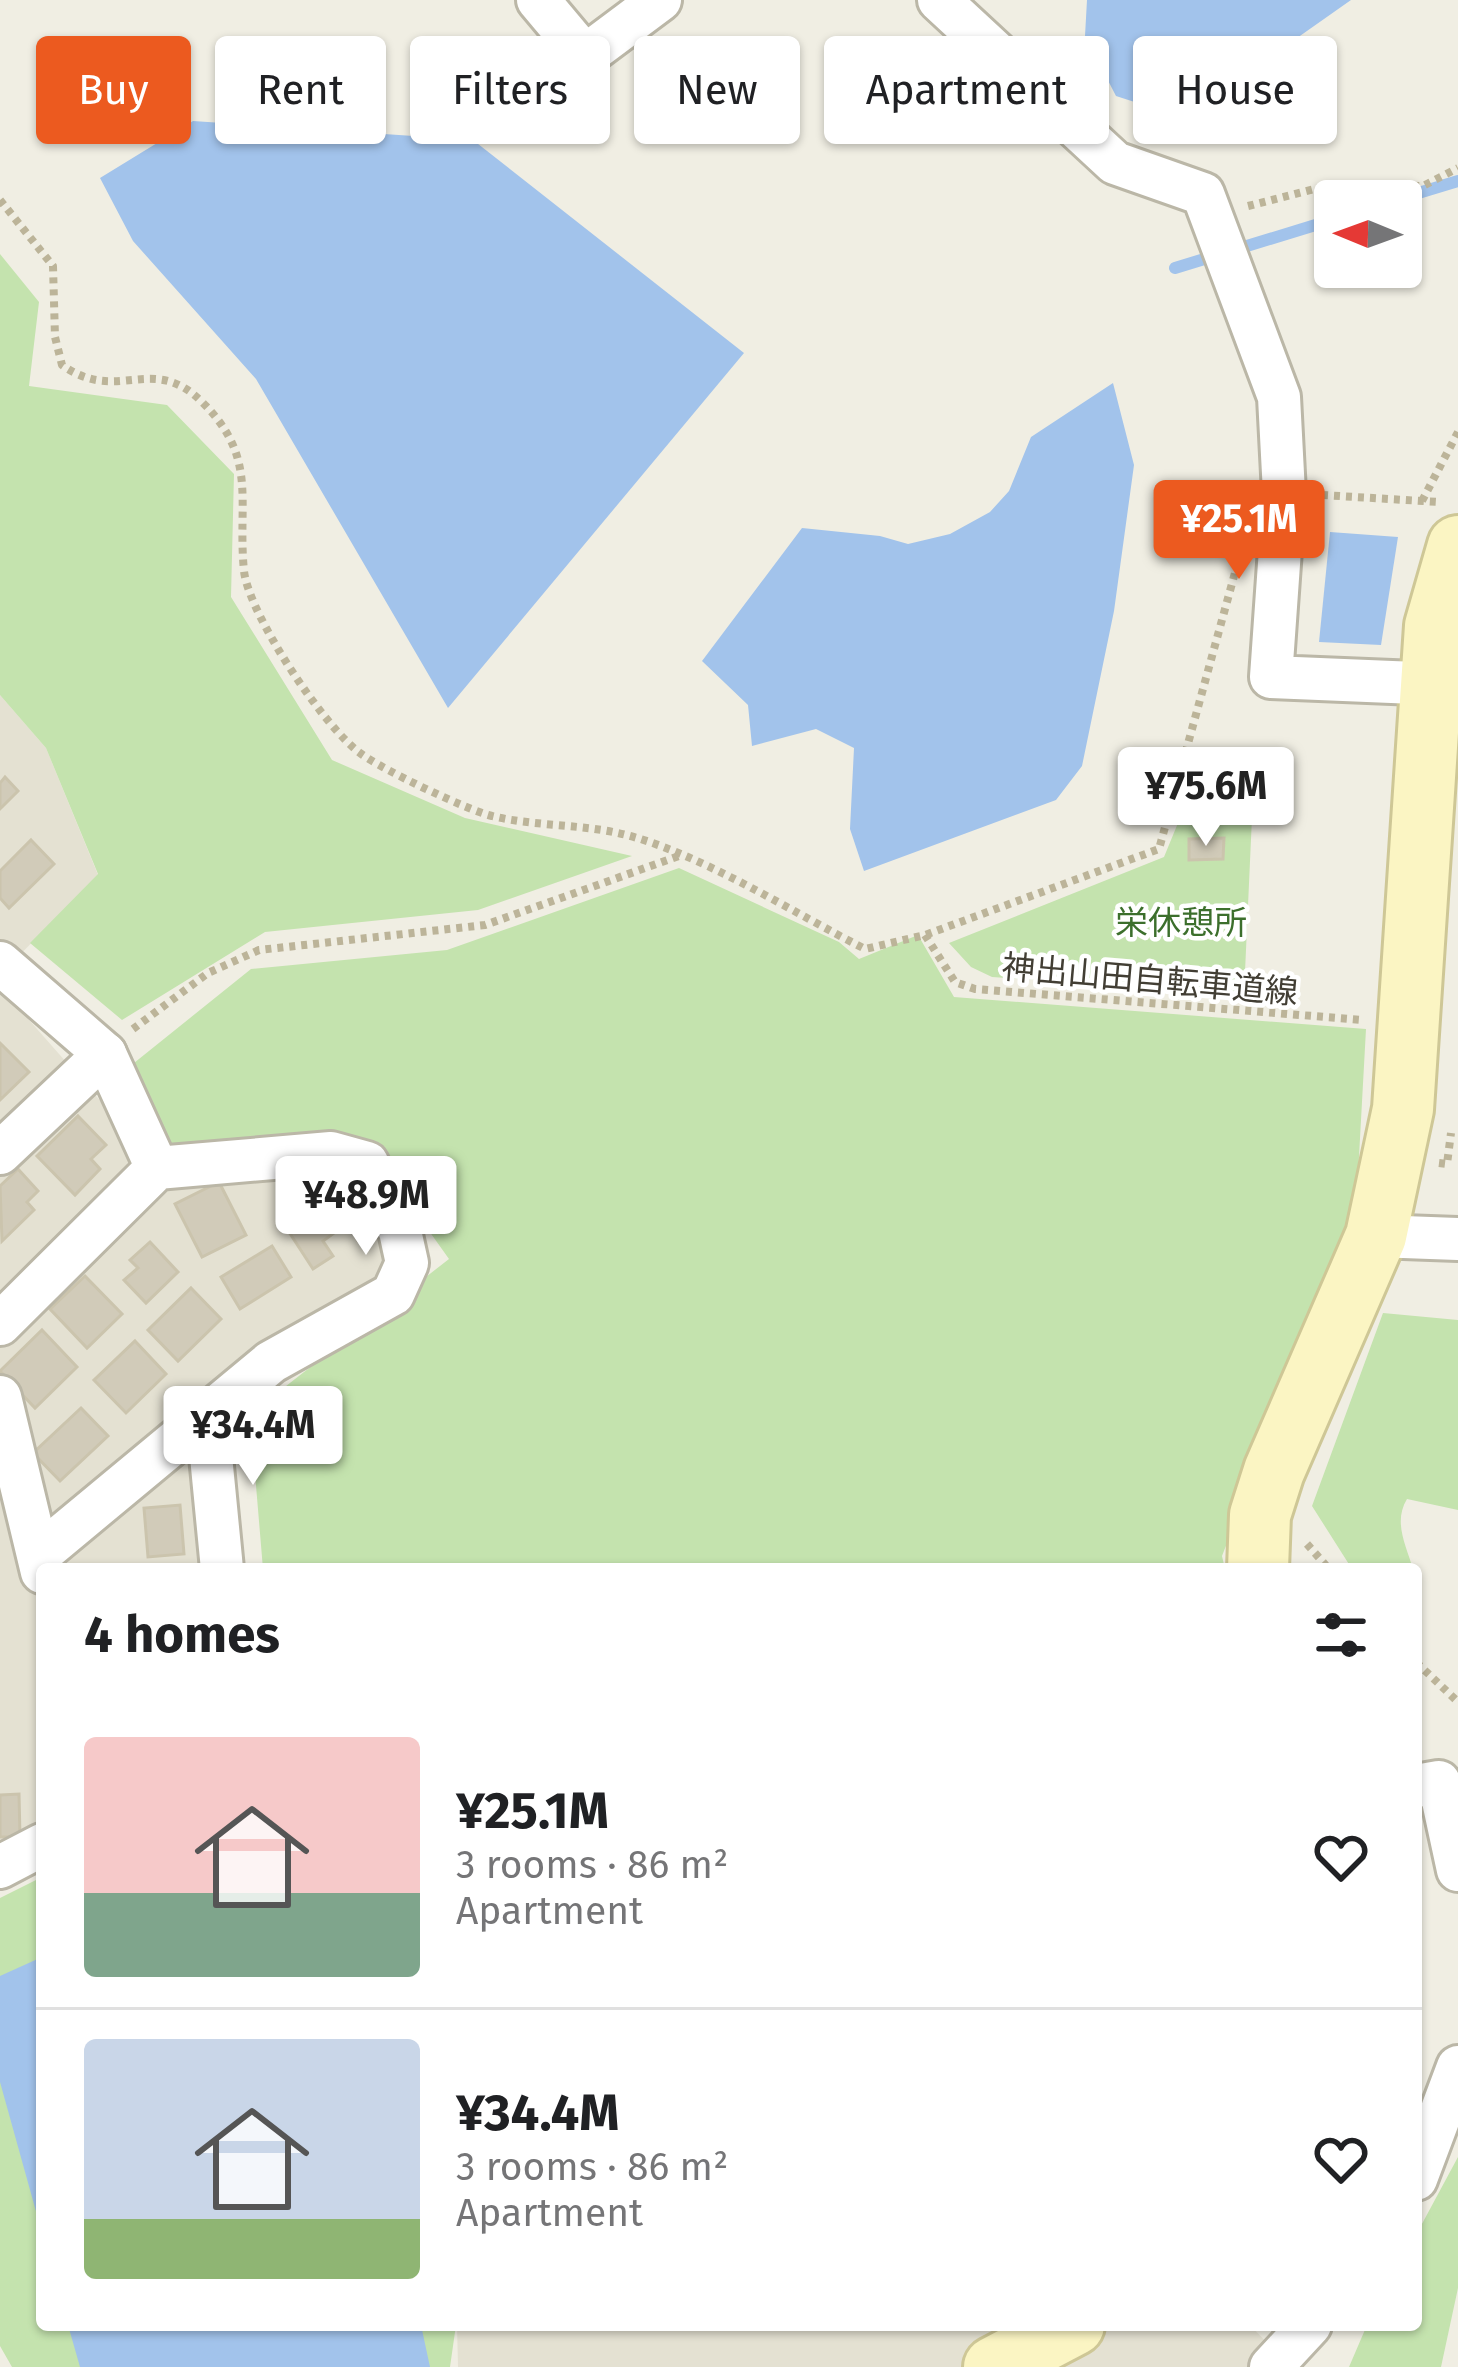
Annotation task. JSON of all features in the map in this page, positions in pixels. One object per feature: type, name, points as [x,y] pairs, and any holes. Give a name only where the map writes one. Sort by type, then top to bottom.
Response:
[{"type":"street","points":[[538,0],[585,56],[660,0]]},
{"type":"street","points":[[939,0],[1115,163],[1203,194],[1279,397],[1284,493],[1271,677],[1435,684]]},
{"type":"street","points":[[1258,1563],[1260,1515],[1274,1471],[1376,1236],[1403,1109],[1435,684],[1440,524]]},
{"type":"street","points":[[0,963],[105,1054],[157,1168]]},
{"type":"street","points":[[0,1153],[105,1054]]},
{"type":"street","points":[[0,1324],[157,1168],[331,1153],[368,1163],[400,1231],[407,1263],[393,1294],[302,1341],[207,1415],[41,1562],[0,1397]]},
{"type":"street","points":[[1376,1236],[1458,1239]]},
{"type":"street","points":[[207,1415],[221,1563]]},
{"type":"street","points":[[1422,1785],[1439,1782],[1458,1870]]},
{"type":"street","points":[[0,1867],[36,1848]]},
{"type":"street","points":[[1422,2163],[1458,2067]]},
{"type":"street","points":[[994,2367],[1062,2331]]},
{"type":"path","points":[[1211,216],[1334,184],[1423,186],[1458,169]]},
{"type":"path","points":[[0,200],[53,266],[55,337],[62,365],[82,379],[109,386],[148,376],[182,384],[229,433],[240,453],[243,476],[244,576],[284,662],[359,753],[489,815],[621,833],[680,856],[866,950],[926,935],[1159,849],[1239,556]]},
{"type":"path","points":[[1440,524],[1458,432]]},
{"type":"path","points":[[1284,493],[1440,524]]},
{"type":"path","points":[[1440,524],[1458,504]]},
{"type":"path","points":[[105,1054],[159,1006],[208,973],[259,950],[485,925],[680,856]]},
{"type":"path","name":"神出山田自転車道線","points":[[926,935],[955,982],[975,989],[1379,1021]]},
{"type":"path","points":[[1422,1668],[1458,1702]]},
{"type":"shaded area","points":[[0,695],[46,748],[98,875],[0,975]]},
{"type":"shaded area","points":[[0,987],[171,1181],[352,1164],[398,1245],[392,1275],[202,1394],[216,1563],[36,1563],[36,1839],[0,1859]]},
{"type":"shaded area","points":[[457,2331],[1256,2331],[1290,2367],[458,2367]]},
{"type":"green space","points":[[0,254],[39,302],[29,386],[167,405],[234,474],[231,597],[332,760],[465,818],[632,856],[478,910],[265,932],[122,1020],[30,943],[98,874],[46,748],[0,695]]},
{"type":"green space","name":"栄休憩所","points":[[1253,795],[1244,994],[992,977],[971,967],[949,943],[1164,857],[1187,801]]},
{"type":"green space","points":[[679,868],[839,942],[859,959],[918,935],[954,997],[1366,1029],[1356,1211],[1222,1556],[1224,1563],[262,1563],[250,1414],[449,1259],[380,1162],[323,1132],[166,1145],[134,1063],[251,969],[447,950]]},
{"type":"green space","points":[[1383,1313],[1458,1320],[1458,1510],[1407,1499],[1401,1525],[1411,1563],[1348,1563],[1312,1506]]},
{"type":"green space","points":[[36,1880],[36,2331],[455,2331],[450,2367],[12,2367],[0,2346],[0,1898]]},
{"type":"green space","points":[[1458,2157],[1458,2288],[1441,2367],[1349,2367],[1364,2331],[1422,2331],[1422,2224]]},
{"type":"water","points":[[1087,0],[1351,0],[1300,36],[1133,36],[1133,102],[1116,96],[1109,82],[1109,36],[1085,36]]},
{"type":"water","points":[[191,122],[215,122],[215,144],[386,144],[386,134],[410,136],[410,144],[478,144],[744,353],[448,708],[256,379],[133,241],[100,178],[155,144],[191,144]]},
{"type":"water","points":[[1113,383],[1134,465],[1114,611],[1082,766],[1056,800],[864,871],[850,829],[854,748],[816,729],[752,746],[748,705],[702,661],[802,528],[880,536],[908,544],[950,534],[990,512],[1009,491],[1031,437]]},
{"type":"water","points":[[1330,532],[1398,537],[1381,645],[1319,642]]},
{"type":"water","points":[[36,1960],[36,2211],[0,2082],[0,1976]]},
{"type":"water","points":[[70,2331],[422,2331],[430,2367],[80,2367]]},
{"type":"building","points":[[5,777],[18,791],[0,809],[0,783]]},
{"type":"building","points":[[1224,838],[1223,859],[1189,860],[1189,839]]},
{"type":"building","points":[[31,840],[54,864],[9,908],[0,898],[0,871]]},
{"type":"building","points":[[0,1043],[29,1072],[0,1100]]},
{"type":"building","points":[[78,1116],[106,1145],[91,1159],[100,1169],[75,1195],[37,1156]]},
{"type":"building","points":[[18,1169],[38,1191],[27,1202],[34,1210],[2,1241],[0,1186]]},
{"type":"building","points":[[309,1180],[341,1228],[323,1241],[333,1256],[313,1269],[289,1232],[308,1220],[290,1193]]},
{"type":"building","points":[[219,1182],[246,1235],[202,1257],[175,1204]]},
{"type":"building","points":[[351,1183],[378,1230],[358,1241],[331,1195]]},
{"type":"building","points":[[150,1242],[178,1272],[146,1303],[124,1280],[138,1268],[130,1260]]},
{"type":"building","points":[[272,1246],[291,1277],[240,1309],[221,1277]]},
{"type":"building","points":[[85,1276],[122,1314],[87,1348],[50,1309]]},
{"type":"building","points":[[191,1288],[221,1319],[178,1361],[148,1330]]},
{"type":"building","points":[[42,1330],[77,1367],[35,1408],[0,1371]]},
{"type":"building","points":[[135,1341],[166,1374],[126,1413],[94,1380]]},
{"type":"building","points":[[81,1408],[108,1436],[60,1481],[33,1453]]},
{"type":"building","points":[[180,1505],[184,1554],[148,1557],[144,1508]]},
{"type":"building","points":[[19,1794],[20,1837],[0,1837],[0,1795]]},
{"type":"waterway","points":[[1422,192],[1458,181]]},
{"type":"waterway","points":[[1175,268],[1314,225]]}]
